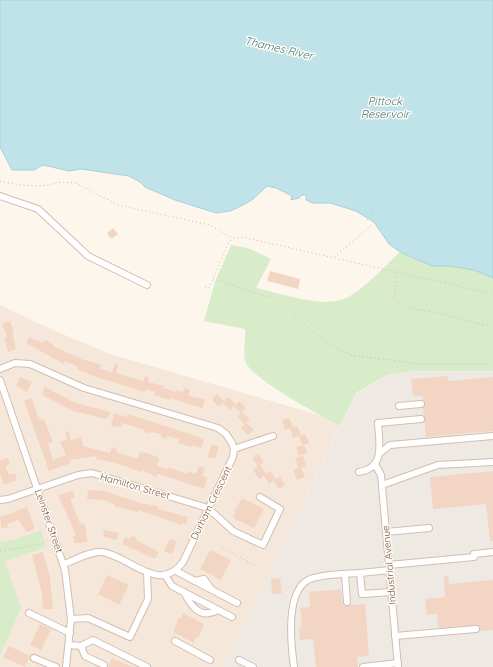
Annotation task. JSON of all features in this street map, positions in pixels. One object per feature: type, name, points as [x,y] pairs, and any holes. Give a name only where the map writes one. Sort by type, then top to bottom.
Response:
[{"type":"street","points":[[0,196],[38,209],[88,256],[147,285]]},
{"type":"street","points":[[0,369],[20,362],[30,364],[84,388],[218,428],[230,438],[234,449],[273,436]]},
{"type":"street","name":"Leinster Street","points":[[0,380],[64,564],[69,593],[71,619],[66,667]]},
{"type":"street","points":[[399,406],[421,404]]},
{"type":"street","points":[[380,453],[378,423],[421,418]]},
{"type":"street","points":[[359,472],[367,471],[375,464],[380,453],[390,445],[493,436]]},
{"type":"street","name":"Durham Crescent","points":[[176,571],[182,562],[228,470],[234,449]]},
{"type":"street","points":[[382,485],[438,465],[493,462]]},
{"type":"street","name":"Industrial Avenue","points":[[375,464],[381,475],[398,665]]},
{"type":"street","name":"Hamilton Street","points":[[0,500],[8,499],[79,474],[92,473],[208,508]]},
{"type":"street","points":[[208,508],[232,530],[263,545],[280,509],[260,497]]},
{"type":"street","points":[[386,532],[428,528]]},
{"type":"street","points":[[64,564],[102,552],[147,572],[165,575],[176,571],[238,603]]},
{"type":"street","points":[[294,667],[290,617],[302,585],[310,579],[474,557],[474,554],[493,552]]},
{"type":"street","points":[[71,619],[88,618],[130,638],[148,598],[147,572]]},
{"type":"street","points":[[360,573],[362,594],[392,592]]},
{"type":"street","points":[[345,574],[347,602]]},
{"type":"street","points":[[165,575],[172,586],[232,617]]},
{"type":"street","points":[[184,592],[190,604],[197,611],[206,613],[218,610]]},
{"type":"street","points":[[29,612],[70,633]]},
{"type":"street","points":[[396,636],[476,629]]},
{"type":"street","points":[[69,645],[81,646],[93,640],[147,667]]},
{"type":"street","points":[[175,641],[210,660]]},
{"type":"street","points":[[81,646],[85,656],[104,665]]},
{"type":"street","points":[[34,658],[56,667]]},
{"type":"street","points":[[239,660],[253,667]]},
{"type":"street","points":[[364,667],[398,665]]},
{"type":"path","points":[[0,181],[20,185],[42,186],[62,182],[76,183],[108,201],[210,225],[232,238],[242,237],[493,294]]},
{"type":"path","points":[[367,220],[374,206]]},
{"type":"path","points":[[334,257],[372,225]]},
{"type":"path","points":[[205,287],[209,288],[226,246],[232,238]]},
{"type":"path","points":[[395,272],[396,285],[394,299],[403,307],[432,312],[493,327]]},
{"type":"path","points":[[213,279],[275,300],[325,342],[351,355],[422,364],[493,364]]},
{"type":"path","points":[[0,551],[37,545],[54,537]]},
{"type":"path","points":[[222,548],[257,566]]},
{"type":"shaded area","points":[[0,305],[53,330],[110,354],[319,415],[340,426],[224,667],[0,667]]},
{"type":"shaded area","points":[[412,371],[493,371],[493,667],[224,667],[356,394],[387,375]]},
{"type":"green space","points":[[231,245],[248,248],[271,259],[256,288],[310,301],[331,302],[349,297],[372,279],[400,252],[432,266],[450,266],[474,270],[493,278],[493,371],[412,371],[387,375],[356,393],[340,426],[274,388],[261,379],[252,370],[246,363],[245,359],[245,329],[204,321],[215,282]]},
{"type":"green space","points":[[41,530],[46,547],[5,561],[21,608],[0,655],[0,542],[16,539]]},
{"type":"water","name":"Pittock Reservoir","points":[[0,0],[493,0],[493,278],[474,270],[450,266],[432,266],[400,252],[389,244],[374,222],[356,211],[330,203],[313,203],[306,200],[306,195],[302,195],[299,198],[291,200],[292,196],[276,188],[267,186],[252,200],[237,208],[230,211],[216,213],[175,200],[145,187],[140,182],[129,176],[81,169],[69,171],[43,165],[34,170],[12,170],[0,147]]},
{"type":"building","points":[[113,228],[118,234],[111,239],[107,233]]},
{"type":"building","points":[[270,271],[300,279],[298,289],[267,281]]},
{"type":"building","points":[[10,321],[14,331],[12,332],[16,349],[8,352],[4,338],[7,337],[2,324]]},
{"type":"building","points":[[29,337],[43,343],[44,340],[54,345],[53,346],[86,361],[101,365],[100,369],[112,372],[115,363],[118,364],[116,373],[143,381],[145,376],[149,378],[148,382],[165,386],[164,388],[175,392],[176,390],[183,392],[184,388],[190,390],[188,396],[205,399],[202,408],[170,398],[170,400],[154,395],[155,392],[146,389],[145,392],[93,376],[77,369],[78,367],[65,361],[64,364],[26,343]]},
{"type":"building","points":[[448,376],[448,381],[493,377],[493,431],[426,437],[423,408],[425,403],[422,396],[413,396],[411,379]]},
{"type":"building","points":[[20,377],[32,382],[27,392],[16,386]]},
{"type":"building","points":[[45,387],[76,403],[111,412],[106,419],[73,411],[42,395],[45,394],[42,393]]},
{"type":"building","points":[[217,394],[224,401],[228,397],[236,404],[230,410],[223,403],[219,407],[212,400]]},
{"type":"building","points":[[32,398],[38,416],[41,420],[44,419],[53,442],[48,444],[53,460],[66,455],[60,442],[67,440],[65,432],[69,431],[71,440],[81,437],[83,446],[110,453],[112,447],[117,449],[116,452],[138,459],[140,452],[150,454],[159,458],[157,466],[167,469],[168,467],[187,474],[187,471],[196,474],[199,466],[205,468],[202,476],[207,477],[204,489],[162,475],[157,474],[156,477],[142,470],[141,472],[116,463],[96,459],[97,456],[70,460],[71,463],[49,471],[24,401]]},
{"type":"building","points":[[239,401],[246,408],[242,412],[250,419],[246,423],[254,430],[248,435],[241,428],[245,424],[237,417],[241,413],[234,407]]},
{"type":"building","points":[[114,413],[127,417],[128,414],[204,439],[201,448],[178,443],[179,439],[167,436],[166,439],[161,437],[161,434],[151,432],[151,434],[144,432],[145,430],[122,423],[121,427],[111,426]]},
{"type":"building","points":[[289,418],[293,427],[285,430],[282,420]]},
{"type":"building","points":[[297,426],[301,435],[293,438],[290,428]]},
{"type":"building","points":[[305,434],[309,443],[302,445],[299,436]]},
{"type":"building","points":[[212,444],[219,447],[215,459],[207,457]]},
{"type":"building","points":[[304,445],[307,453],[299,456],[296,447]]},
{"type":"building","points":[[258,454],[264,462],[260,465],[266,474],[270,471],[276,479],[280,477],[285,485],[279,489],[274,481],[269,484],[264,476],[259,479],[253,470],[258,467],[252,458]]},
{"type":"building","points":[[303,456],[306,466],[301,468],[305,477],[297,480],[293,470],[298,468],[295,458]]},
{"type":"building","points":[[8,458],[10,464],[6,467],[9,475],[15,473],[17,480],[4,485],[0,474],[0,460]]},
{"type":"building","points":[[493,471],[493,541],[490,541],[486,504],[433,509],[430,477]]},
{"type":"building","points":[[88,490],[104,491],[143,504],[159,507],[158,509],[188,517],[186,524],[182,523],[182,525],[138,510],[138,512],[114,506],[115,504],[105,501],[106,500],[87,499]]},
{"type":"building","points":[[73,491],[75,497],[71,499],[71,501],[80,524],[84,523],[87,532],[85,533],[88,541],[81,543],[75,543],[73,536],[76,535],[58,495]]},
{"type":"building","points":[[242,498],[264,509],[254,528],[233,518],[234,512]]},
{"type":"building","points":[[27,507],[35,529],[27,532],[18,520],[7,524],[8,527],[1,528],[0,516],[14,513],[13,512]]},
{"type":"building","points":[[104,530],[119,533],[117,540],[103,537]]},
{"type":"building","points":[[132,536],[137,538],[136,540],[159,552],[155,559],[122,544],[125,537],[130,539]]},
{"type":"building","points":[[170,539],[177,542],[172,554],[164,551]]},
{"type":"building","points":[[210,550],[231,560],[221,580],[200,569]]},
{"type":"building","points":[[43,552],[50,578],[53,609],[43,609],[42,594],[32,555]]},
{"type":"building","points":[[107,575],[129,585],[119,605],[98,594]]},
{"type":"building","points":[[444,576],[448,576],[449,584],[493,580],[493,630],[480,631],[480,627],[476,625],[438,628],[437,614],[427,615],[425,599],[445,597]]},
{"type":"building","points":[[280,578],[282,593],[272,594],[271,579]]},
{"type":"building","points":[[341,589],[343,606],[365,604],[369,656],[357,657],[358,667],[316,667],[313,639],[300,640],[299,628],[302,627],[300,608],[310,607],[309,592]]},
{"type":"building","points":[[183,613],[204,624],[198,638],[196,637],[194,643],[173,632],[179,617],[181,618]]},
{"type":"building","points":[[40,624],[51,629],[41,650],[30,645]]},
{"type":"building","points":[[9,646],[30,656],[25,667],[3,657]]},
{"type":"building","points":[[112,658],[132,667],[108,667]]},
{"type":"water label","name":"Thames River","points":[[279,48]]}]
